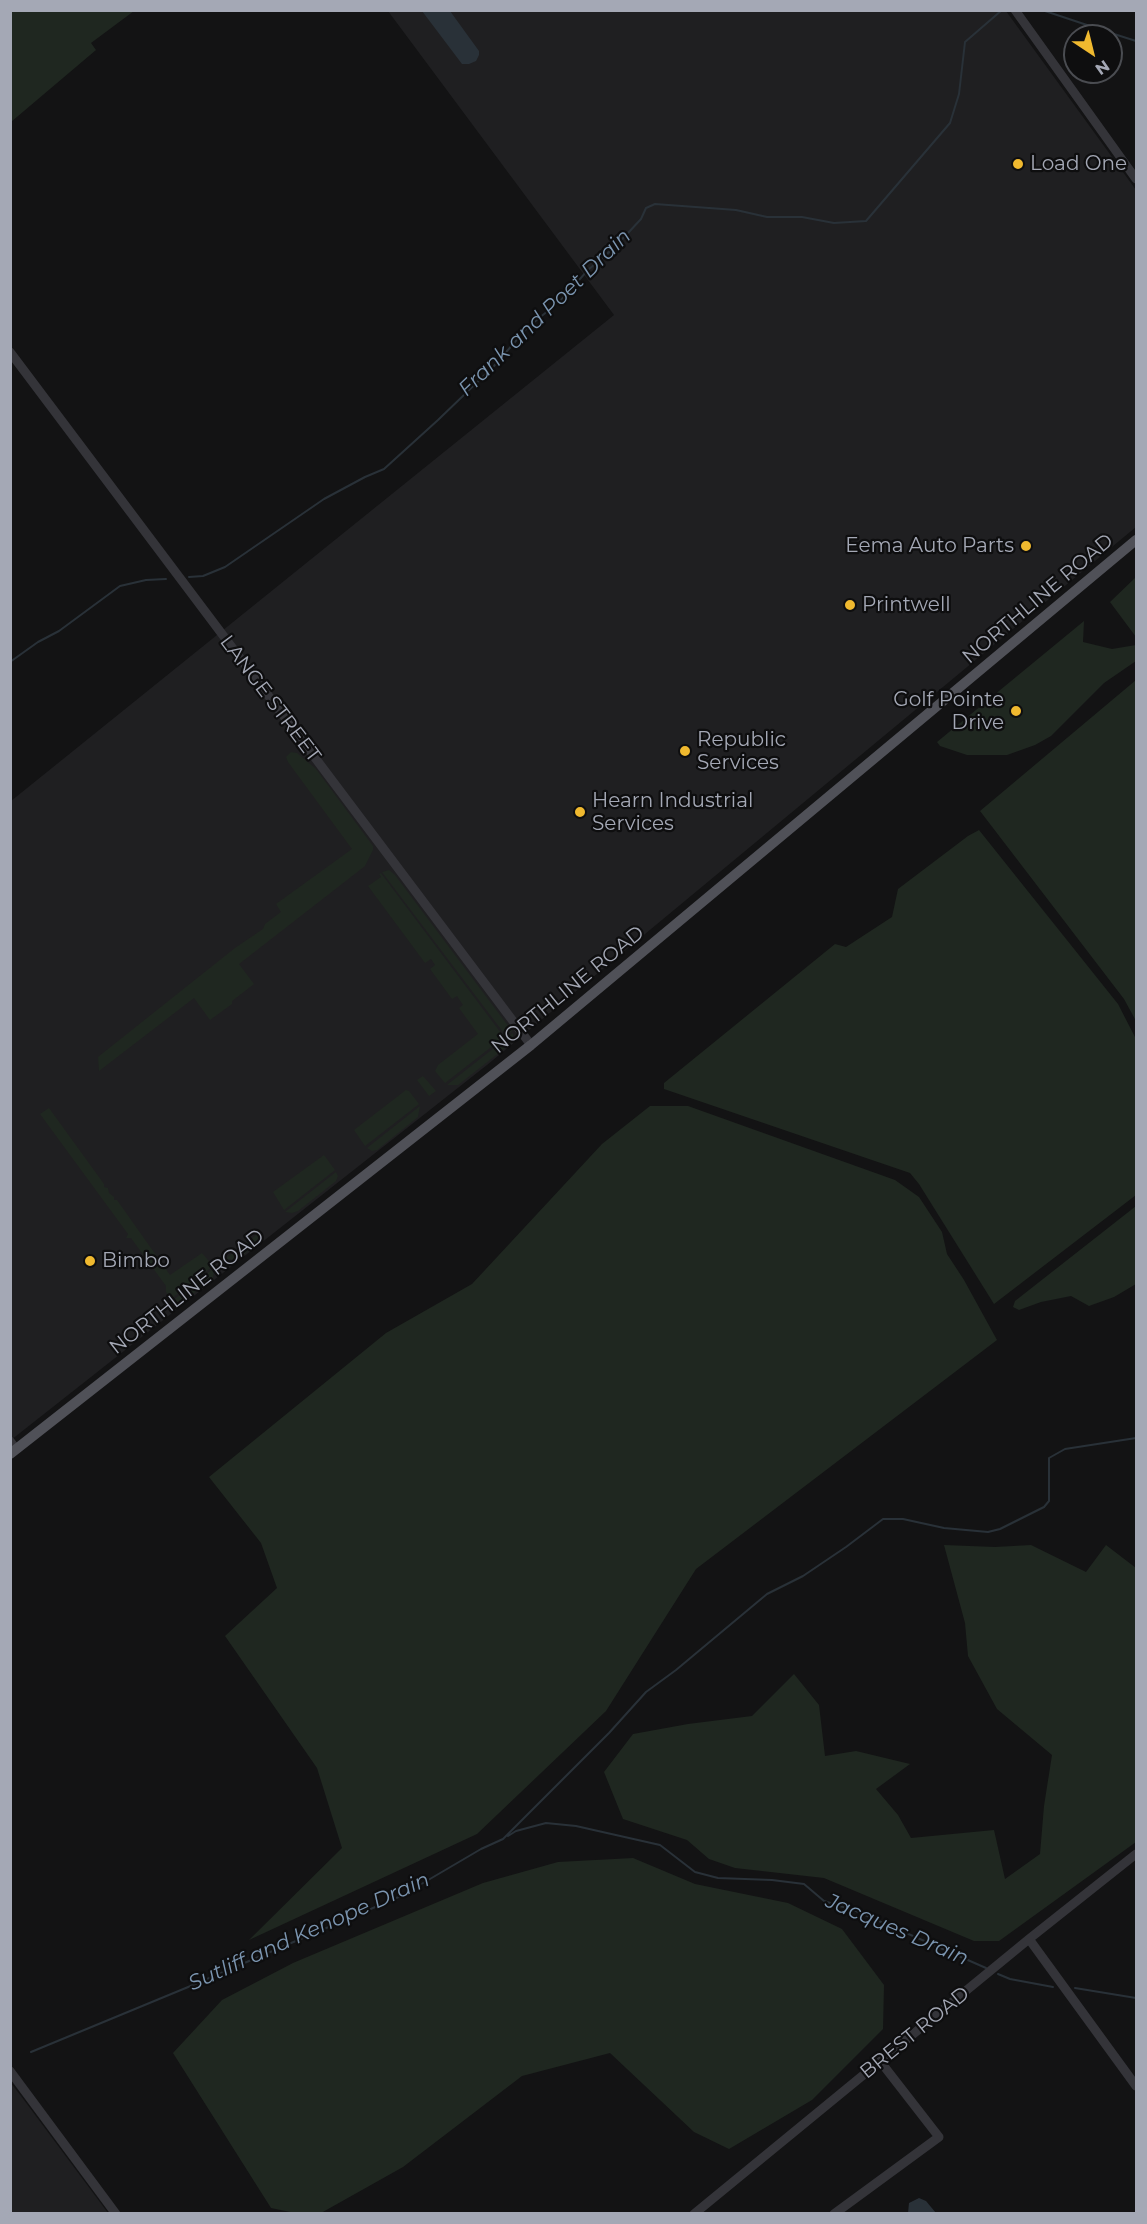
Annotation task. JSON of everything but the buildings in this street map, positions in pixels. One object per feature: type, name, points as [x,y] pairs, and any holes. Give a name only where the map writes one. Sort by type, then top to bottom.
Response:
[{"type":"main road","name":"NORTHLINE ROAD","points":[[12,1448],[531,1045],[1137,540]]},
{"type":"street","points":[[1015,10],[1137,179]]},
{"type":"street","name":"LANGE STREET","points":[[10,352],[531,1045]]},
{"type":"street","name":"BREST ROAD","points":[[694,2214],[1029,1939],[1137,1854]]},
{"type":"street","points":[[1029,1939],[1137,2086]]},
{"type":"street","points":[[834,2214],[939,2137],[880,2061]]},
{"type":"street","points":[[10,2070],[116,2214]]},
{"type":"shaded area","points":[[11,10],[134,11],[91,43],[96,50],[11,122]]},
{"type":"shaded area","points":[[388,11],[1006,11],[1136,190],[1136,527],[487,1065],[11,1440],[11,801],[614,315]]},
{"type":"shaded area","points":[[422,11],[450,11],[479,51],[476,61],[462,64]]},
{"type":"shaded area","points":[[1136,577],[1136,637],[1110,602]]},
{"type":"shaded area","name":"Golf Pointe Drive","points":[[1084,621],[1083,642],[1112,649],[1136,645],[1136,661],[1104,683],[1051,736],[1035,745],[1007,755],[967,755],[940,746],[937,742]]},
{"type":"shaded area","points":[[1136,680],[1136,1021],[1124,999],[980,811]]},
{"type":"shaded area","points":[[291,752],[297,753],[316,769],[373,846],[365,866],[239,964],[254,984],[232,1001],[232,1004],[210,1020],[194,998],[99,1071],[98,1057],[235,948],[263,929],[265,924],[281,912],[276,904],[352,849],[288,762],[286,757]]},
{"type":"shaded area","points":[[979,830],[1118,1004],[1136,1039],[1136,1195],[994,1304],[910,1173],[664,1089],[664,1083],[835,944],[846,947],[892,917],[898,889]]},
{"type":"shaded area","points":[[389,870],[512,1031],[506,1036],[382,872]]},
{"type":"shaded area","points":[[381,873],[504,1037],[445,1083],[435,1071],[438,1065],[478,1034],[459,1008],[463,1005],[457,996],[452,999],[430,969],[435,965],[431,959],[425,963],[368,886],[381,877],[379,874]]},
{"type":"shaded area","points":[[513,1033],[513,1040],[509,1045],[458,1085],[447,1085]]},
{"type":"shaded area","points":[[423,1076],[436,1091],[429,1096],[417,1080]]},
{"type":"shaded area","points":[[406,1090],[419,1104],[365,1146],[354,1130]]},
{"type":"shaded area","points":[[420,1106],[418,1117],[377,1150],[372,1151],[367,1148]]},
{"type":"shaded area","points":[[650,1106],[688,1106],[895,1180],[919,1197],[942,1232],[947,1254],[997,1340],[696,1569],[606,1711],[477,1834],[249,1940],[342,1848],[317,1768],[225,1636],[277,1588],[261,1543],[209,1477],[386,1333],[472,1284],[602,1144]]},
{"type":"shaded area","points":[[49,1108],[104,1187],[108,1188],[114,1200],[117,1200],[170,1275],[202,1253],[213,1266],[171,1299],[166,1292],[166,1286],[131,1238],[126,1238],[128,1234],[40,1114]]},
{"type":"shaded area","points":[[324,1155],[335,1170],[284,1210],[273,1192]]},
{"type":"shaded area","points":[[336,1172],[338,1176],[336,1181],[298,1211],[285,1212]]},
{"type":"shaded area","points":[[1136,1206],[1136,1284],[1114,1297],[1089,1306],[1071,1296],[1041,1302],[1019,1310],[1013,1307],[1015,1301]]},
{"type":"shaded area","points":[[259,1233],[258,1243],[237,1260],[225,1259]]},
{"type":"shaded area","points":[[214,1268],[213,1278],[184,1301],[180,1303],[172,1301]]},
{"type":"shaded area","points":[[944,1545],[995,1547],[1031,1545],[1086,1572],[1106,1545],[1136,1568],[1136,1842],[999,1941],[974,1941],[824,1878],[735,1868],[709,1859],[687,1840],[623,1819],[604,1772],[633,1734],[752,1716],[794,1674],[819,1705],[825,1756],[856,1751],[910,1764],[876,1789],[898,1815],[911,1838],[994,1830],[1005,1879],[1040,1854],[1044,1806],[1052,1755],[997,1709],[968,1656],[965,1623]]},
{"type":"shaded area","points":[[633,1858],[695,1884],[788,1903],[842,1929],[884,1985],[883,2029],[812,2100],[729,2149],[694,2132],[610,2053],[522,2076],[403,2167],[321,2213],[295,2213],[271,2208],[173,2053],[222,2000],[293,1963],[483,1883],[558,1862]]},
{"type":"shaded area","points":[[10,2082],[21,2096],[108,2213],[11,2213]]},
{"type":"shaded area","points":[[919,2198],[926,2201],[936,2213],[908,2213],[909,2203]]},
{"type":"waterway","name":"Frank and Poet Drain","points":[[189,577],[203,576],[225,567],[324,499],[384,469],[494,366],[527,328],[560,301],[588,270],[615,247],[641,219],[646,208],[655,204],[736,210],[767,217],[802,217],[834,223],[866,221],[950,123],[959,94],[965,42],[1002,10]]},
{"type":"waterway","name":"Frank and Poet Drain","points":[[1042,10],[1084,24]]},
{"type":"waterway","name":"Frank and Poet Drain","points":[[1123,37],[1136,41]]},
{"type":"waterway","name":"Frank and Poet Drain","points":[[10,662],[38,642],[59,631],[120,586],[146,580],[166,579]]},
{"type":"waterway","name":"Sutliff and Kenope Drain","points":[[31,2052],[401,1896],[481,1849],[503,1839],[609,1733],[646,1692],[767,1594],[803,1576],[883,1519],[903,1519],[944,1528],[988,1532],[1000,1529],[1044,1507],[1049,1501],[1049,1458],[1065,1449],[1136,1438]]},
{"type":"waterway","name":"Jacques Drain","points":[[508,1836],[516,1831],[546,1823],[576,1826],[660,1845],[695,1872],[718,1878],[804,1884],[824,1901],[856,1911],[986,1968]]},
{"type":"waterway","name":"Jacques Drain","points":[[998,1974],[1010,1979],[1053,1987]]},
{"type":"waterway","name":"Jacques Drain","points":[[1075,1988],[1136,1998]]},
{"type":"place","name":"Load One","points":[[1018,164]]},
{"type":"place","name":"Eema Auto Parts","points":[[1026,546]]},
{"type":"place","name":"Printwell","points":[[850,605]]},
{"type":"place","name":"Golf Pointe Drive","points":[[1016,711]]},
{"type":"place","name":"Republic Services","points":[[685,751]]},
{"type":"place","name":"Hearn Industrial Services","points":[[580,812]]},
{"type":"place","name":"Bimbo","points":[[90,1261]]}]
